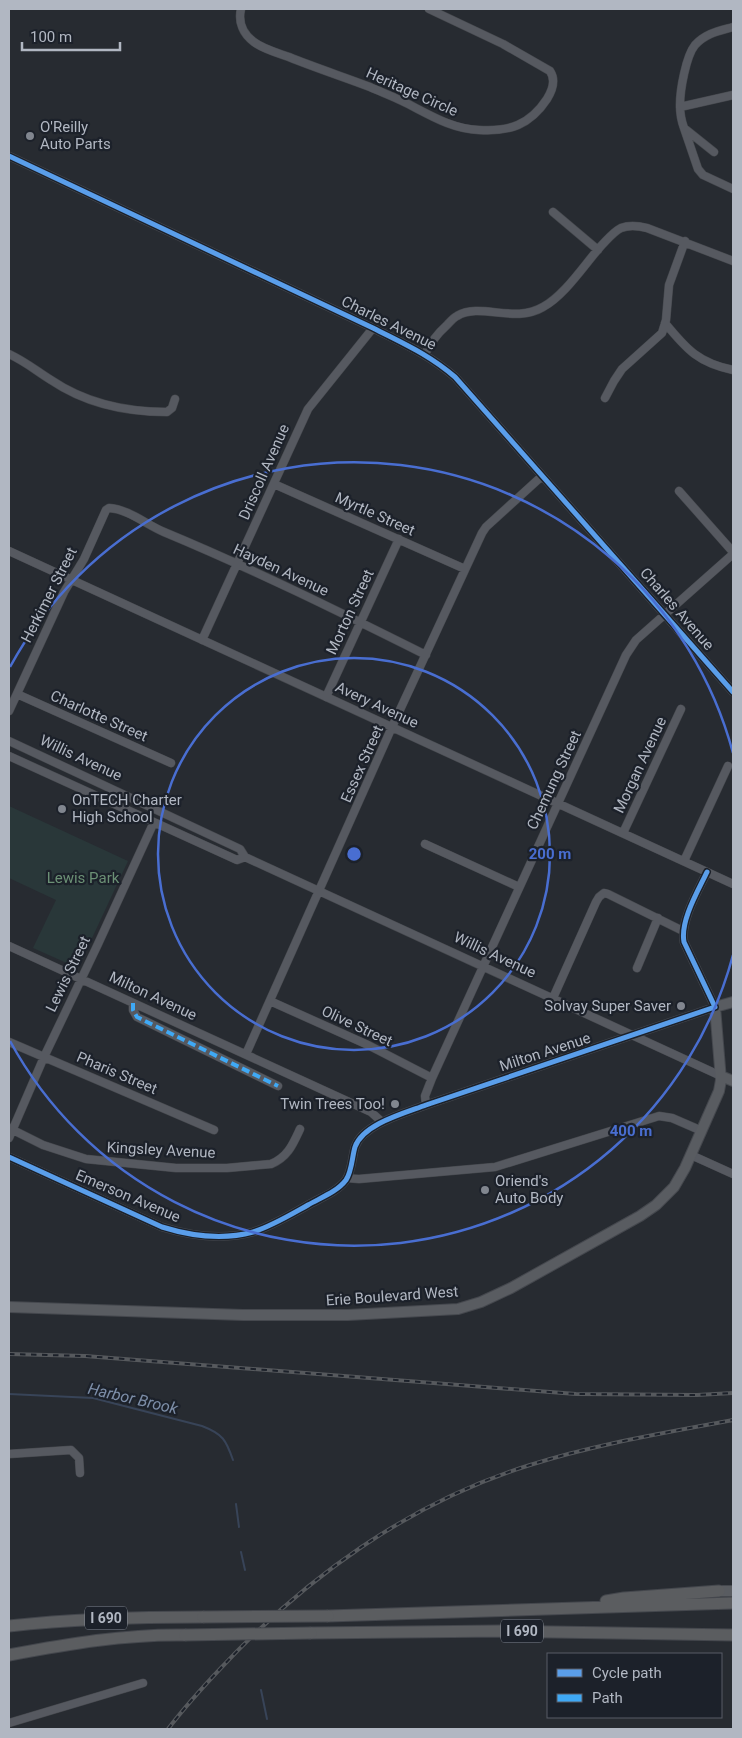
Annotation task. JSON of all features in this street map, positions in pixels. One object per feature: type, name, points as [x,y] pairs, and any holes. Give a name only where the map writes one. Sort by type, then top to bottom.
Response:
[{"type":"highway","points":[[558,1609],[624,1598],[719,1591]]},
{"type":"highway","name":"I 690","points":[[9,1626],[50,1621],[98,1619],[328,1616],[733,1604]]},
{"type":"highway","name":"I 690","points":[[9,1655],[115,1637],[153,1635],[500,1631],[733,1635]]},
{"type":"highway","points":[[9,1661],[61,1645]]},
{"type":"main road","name":"Milton Avenue","points":[[715,1007],[733,1002]]},
{"type":"main road","name":"Erie Boulevard West","points":[[9,1307],[243,1315],[348,1315],[458,1309],[481,1302],[511,1288],[640,1216],[656,1205],[674,1187],[702,1131],[718,1091],[721,1076],[715,1007]]},
{"type":"main road","name":"Willis Avenue","points":[[721,1076],[733,1081]]},
{"type":"main road","points":[[719,1591],[733,1590]]},
{"type":"street","name":"Heritage Circle","points":[[241,9],[240,23],[244,31],[254,42],[400,100],[447,124],[472,130],[498,130],[520,126],[534,116],[549,96],[552,88],[553,76],[550,71],[503,44],[429,9]]},
{"type":"street","points":[[733,27],[712,32],[694,46],[689,56],[680,107],[684,128],[698,169],[703,175],[733,189]]},
{"type":"street","points":[[680,107],[733,95]]},
{"type":"street","points":[[684,128],[714,152]]},
{"type":"street","name":"Charles Avenue","points":[[9,156],[425,354],[455,377],[733,692]]},
{"type":"street","points":[[553,212],[598,250]]},
{"type":"street","points":[[425,354],[440,332],[456,316],[467,312],[514,315],[530,313],[552,302],[614,232],[621,228],[635,226],[647,228],[733,261]]},
{"type":"street","points":[[605,398],[622,369],[662,333],[665,324],[669,285],[685,241]]},
{"type":"street","points":[[665,324],[696,356],[716,367],[733,370]]},
{"type":"street","name":"Driscoll Avenue","points":[[202,640],[308,409],[373,328]]},
{"type":"street","points":[[9,354],[30,364],[51,380],[69,390],[111,407],[124,410],[168,412],[172,408],[174,399]]},
{"type":"street","name":"Essex Street","points":[[246,1054],[392,727],[486,527],[542,476]]},
{"type":"street","name":"Myrtle Street","points":[[274,484],[465,570]]},
{"type":"street","points":[[679,490],[733,553]]},
{"type":"street","name":"Herkimer Street","points":[[9,711],[64,592],[84,559],[106,510],[111,507],[125,512]]},
{"type":"street","name":"Hayden Avenue","points":[[125,512],[426,655]]},
{"type":"street","name":"Morton Street","points":[[326,697],[399,539]]},
{"type":"street","name":"Avery Avenue","points":[[9,552],[733,884]]},
{"type":"street","name":"Chemung Street","points":[[426,1105],[425,1096],[432,1078],[626,655],[636,640],[733,553]]},
{"type":"street","name":"Charlotte Street","points":[[17,694],[171,763]]},
{"type":"street","name":"Morgan Avenue","points":[[623,833],[681,709]]},
{"type":"street","name":"Willis Avenue","points":[[9,741],[240,849],[245,857],[721,1076]]},
{"type":"street","name":"Willis Avenue","points":[[9,756],[237,860],[245,857]]},
{"type":"street","points":[[684,861],[728,766]]},
{"type":"street","name":"Lewis Street","points":[[9,1138],[10,1129],[154,822]]},
{"type":"street","points":[[426,844],[519,887]]},
{"type":"street","points":[[707,872],[683,931],[684,942],[715,1007]]},
{"type":"street","points":[[553,998],[599,897],[604,894],[608,894],[683,931]]},
{"type":"street","points":[[637,968],[658,918]]},
{"type":"street","name":"Milton Avenue","points":[[9,946],[371,1112],[382,1122],[426,1105],[715,1007]]},
{"type":"street","name":"Olive Street","points":[[270,1001],[368,1045],[432,1078]]},
{"type":"street","points":[[133,1003],[133,1010],[137,1017],[278,1086]]},
{"type":"street","name":"Pharis Street","points":[[9,1042],[214,1130]]},
{"type":"street","points":[[382,1122],[372,1128],[357,1142],[347,1178],[359,1180],[495,1167],[659,1116],[672,1118],[702,1131]]},
{"type":"street","name":"Kingsley Avenue","points":[[10,1129],[44,1145],[86,1159],[176,1168],[271,1164],[280,1160],[288,1152],[300,1129]]},
{"type":"street","points":[[691,1155],[733,1174]]},
{"type":"street","name":"Emerson Avenue","points":[[9,1157],[162,1227],[183,1234],[205,1236],[240,1234],[272,1224],[337,1188],[347,1178]]},
{"type":"street","points":[[9,1454],[71,1450],[79,1458],[80,1473]]},
{"type":"street","points":[[9,1723],[143,1683]]},
{"type":"green space","name":"Lewis Park","points":[[9,806],[128,861],[78,968],[33,948],[56,900],[9,878]]},
{"type":"waterway","name":"Harbor Brook","points":[[9,1394],[93,1398],[202,1426],[215,1432],[223,1439],[233,1460]]},
{"type":"waterway","name":"Harbor Brook","points":[[236,1504],[239,1527]]},
{"type":"waterway","name":"Harbor Brook","points":[[241,1552],[245,1570]]},
{"type":"waterway","name":"Harbor Brook","points":[[261,1690],[267,1719]]},
{"type":"railway","points":[[9,1354],[85,1356],[576,1394],[697,1395],[733,1393]]},
{"type":"railway","points":[[168,1729],[220,1669],[287,1604],[324,1574],[402,1522],[443,1500],[486,1481],[530,1465],[605,1445],[733,1420]]},
{"type":"marked path","points":[[133,1003],[133,1010],[137,1017],[278,1086]]},
{"type":"cycle path","points":[[9,156],[373,328],[416,350],[445,369],[455,377],[733,692]]},
{"type":"cycle path","points":[[9,1157],[162,1227],[184,1233],[208,1236],[231,1236],[260,1230],[338,1188],[346,1180],[350,1172],[355,1147],[359,1139],[386,1120],[715,1007],[684,942],[683,934],[687,916],[707,872]]},
{"type":"place","name":"O'Reilly Auto Parts","points":[[30,136]]},
{"type":"place","name":"OnTECH Charter High School","points":[[62,809]]},
{"type":"place","name":"Solvay Super Saver","points":[[681,1006]]},
{"type":"place","name":"Twin Trees Too!","points":[[395,1104]]},
{"type":"place","name":"Oriend's Auto Body","points":[[485,1190]]}]
